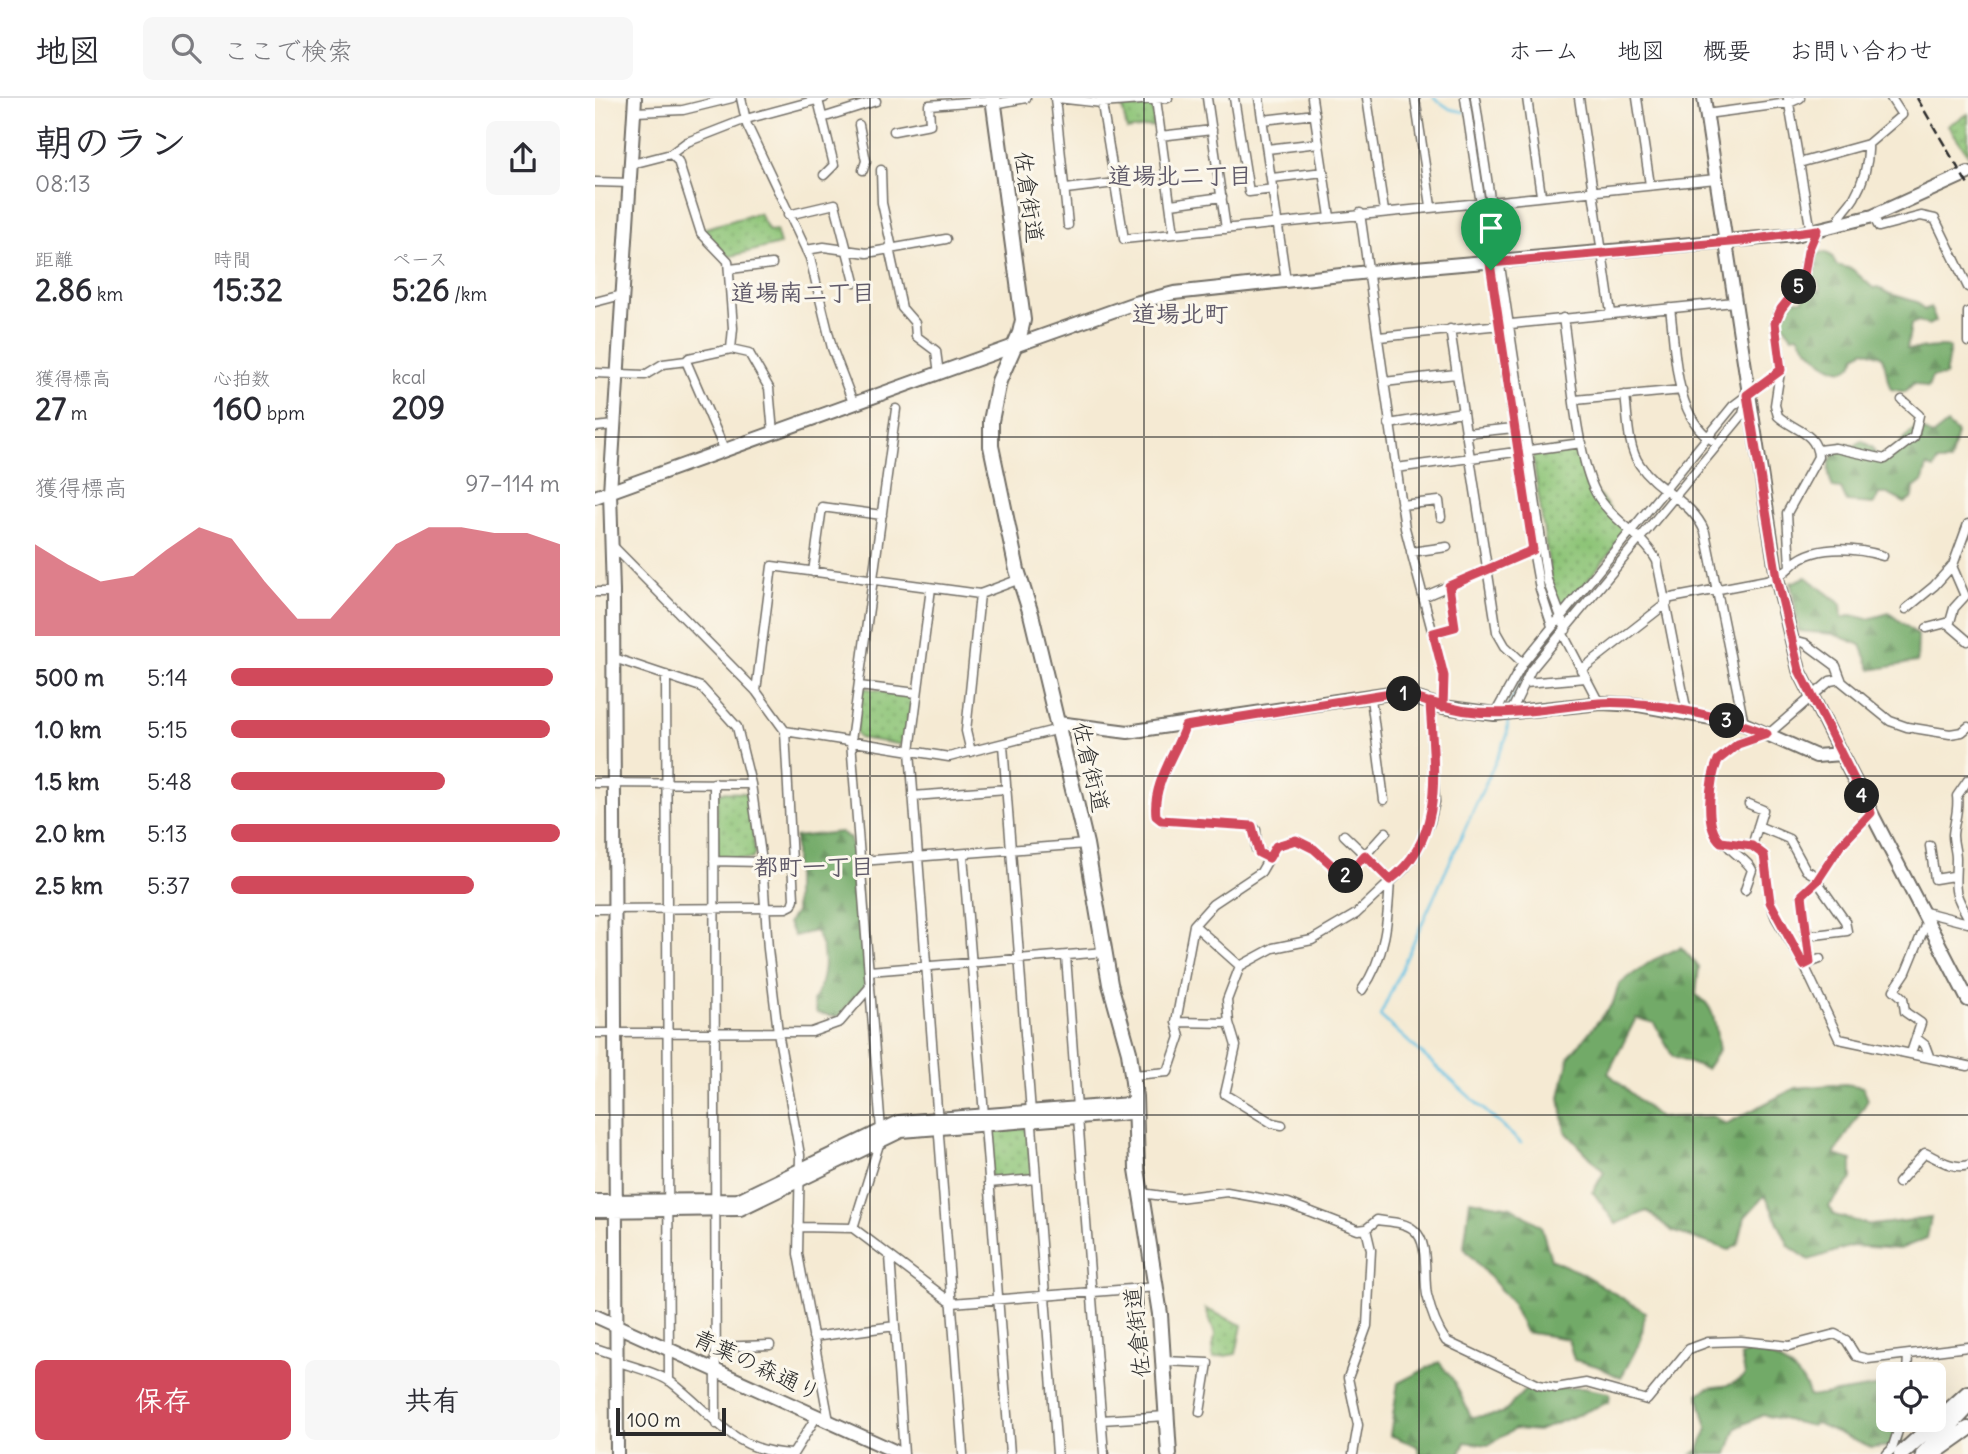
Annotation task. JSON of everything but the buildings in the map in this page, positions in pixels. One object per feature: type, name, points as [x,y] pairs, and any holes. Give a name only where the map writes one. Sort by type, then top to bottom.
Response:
[{"type":"highway","name":"佐倉街道","points":[[993,101],[1022,312],[1020,333],[999,381],[990,439],[1020,579],[1086,844],[1105,952],[1132,1075],[1141,1193],[1157,1287],[1169,1454]]},
{"type":"highway","points":[[1901,1454],[1968,1393]]},
{"type":"highway","points":[[1923,1454],[1968,1407]]},
{"type":"highway","points":[[1933,1454],[1968,1429]]},
{"type":"highway","points":[[1949,1454],[1968,1436]]},
{"type":"street","points":[[617,1454],[614,1206],[614,592],[610,492],[635,105],[683,110],[732,98]]},
{"type":"street","points":[[741,98],[746,119],[806,250],[832,348],[854,405]]},
{"type":"street","points":[[894,131],[930,124],[929,105],[1026,98]]},
{"type":"street","points":[[1068,225],[1056,98],[1102,101],[1168,98]]},
{"type":"street","points":[[1207,98],[1226,229]]},
{"type":"street","points":[[1234,98],[1249,192],[1273,189]]},
{"type":"street","points":[[1259,98],[1286,281]]},
{"type":"street","points":[[1312,98],[1330,216]]},
{"type":"street","points":[[1367,98],[1384,211]]},
{"type":"street","points":[[1415,98],[1431,206]]},
{"type":"street","points":[[1465,98],[1479,202],[1510,322],[1533,550],[1539,589],[1552,626]]},
{"type":"street","points":[[1475,98],[1492,201],[1499,324],[1514,428],[1523,451],[1547,580],[1565,632],[1599,704]]},
{"type":"street","points":[[1527,98],[1541,195]]},
{"type":"street","points":[[1579,98],[1611,313]]},
{"type":"street","points":[[1637,98],[1650,185]]},
{"type":"street","points":[[1704,98],[1747,395],[1777,578],[1790,639],[1810,697],[1968,1000]]},
{"type":"street","points":[[1706,114],[1800,98]]},
{"type":"street","points":[[1799,163],[1868,144],[1902,115],[1891,98]]},
{"type":"street","points":[[632,164],[671,154],[687,142],[746,119],[821,99],[822,118],[834,165],[824,175]]},
{"type":"street","points":[[1156,99],[1174,234]]},
{"type":"street","points":[[1788,100],[1814,231],[1803,281],[1781,309],[1775,323],[1781,370],[1775,405],[1778,416],[1806,433],[1818,450],[1818,457],[1787,513],[1790,567]]},
{"type":"street","points":[[822,118],[871,101]]},
{"type":"street","points":[[1102,101],[1124,239],[1330,216],[1716,179]]},
{"type":"street","points":[[1263,120],[1315,114]]},
{"type":"street","points":[[859,125],[866,160],[863,170]]},
{"type":"street","points":[[1160,136],[1212,130]]},
{"type":"street","points":[[1267,149],[1319,143]]},
{"type":"street","points":[[1839,226],[1839,217],[1854,199],[1866,168],[1868,144]]},
{"type":"street","points":[[671,154],[678,161],[701,233],[726,257],[730,269],[730,349]]},
{"type":"street","points":[[881,170],[882,203],[902,308],[915,323],[916,337],[936,351],[940,374]]},
{"type":"street","points":[[1272,178],[1324,172]]},
{"type":"street","points":[[595,497],[1014,345],[1135,303],[1174,293],[1369,272],[1725,243],[1814,231],[1873,216],[1968,173]]},
{"type":"street","points":[[595,182],[630,183]]},
{"type":"street","points":[[1066,189],[1115,183]]},
{"type":"street","points":[[1171,204],[1222,197]]},
{"type":"street","points":[[788,215],[835,204],[855,282]]},
{"type":"street","points":[[1360,213],[1401,505],[1444,676],[1443,707]]},
{"type":"street","points":[[1873,216],[1879,227],[1921,216],[1935,219],[1968,287]]},
{"type":"street","points":[[806,250],[824,247],[862,253],[946,239]]},
{"type":"street","points":[[730,269],[772,264]]},
{"type":"street","points":[[595,302],[622,295]]},
{"type":"street","points":[[1379,337],[1734,302]]},
{"type":"street","points":[[1670,308],[1682,390],[1692,421],[1719,445]]},
{"type":"street","points":[[1968,312],[1968,342]]},
{"type":"street","points":[[1563,317],[1582,443],[1596,493],[1657,561],[1687,713]]},
{"type":"street","points":[[1450,329],[1497,632],[1505,646],[1523,663]]},
{"type":"street","points":[[595,373],[645,375],[663,364],[730,349],[749,353],[769,388],[773,433]]},
{"type":"street","points":[[686,361],[725,451]]},
{"type":"street","points":[[1495,714],[1523,663],[1733,406],[1781,370]]},
{"type":"street","points":[[1384,382],[1457,374]]},
{"type":"street","points":[[1575,400],[1682,390]]},
{"type":"street","points":[[1625,395],[1640,465],[1700,520],[1744,724]]},
{"type":"street","points":[[1514,715],[1513,708],[1531,670],[1719,445],[1743,414],[1747,395]]},
{"type":"street","points":[[1818,450],[1835,448],[1885,459],[1915,437],[1919,415],[1902,400]]},
{"type":"street","points":[[853,1228],[880,1136],[851,741],[896,409]]},
{"type":"street","points":[[1389,424],[1462,412]]},
{"type":"street","points":[[595,428],[614,425]]},
{"type":"street","points":[[1465,433],[1514,428]]},
{"type":"street","points":[[1396,468],[1582,443]]},
{"type":"street","points":[[1401,505],[1440,501],[1441,517]]},
{"type":"street","points":[[813,572],[822,507],[882,515]]},
{"type":"street","points":[[1906,609],[1934,586],[1952,566],[1968,524]]},
{"type":"street","points":[[595,909],[786,908],[792,905],[794,899],[785,731],[756,691],[612,544]]},
{"type":"street","points":[[1411,552],[1447,547]]},
{"type":"street","points":[[1423,597],[1533,550]]},
{"type":"street","points":[[1525,683],[1584,674],[1666,601],[1777,578],[1808,553],[1847,550],[1883,556]]},
{"type":"street","points":[[756,691],[772,566],[980,594],[1020,579]]},
{"type":"street","points":[[1927,628],[1947,623],[1965,596],[1952,566]]},
{"type":"street","points":[[1433,633],[1455,627],[1449,586]]},
{"type":"street","points":[[931,587],[910,751],[963,1454]]},
{"type":"street","points":[[595,592],[614,592]]},
{"type":"street","points":[[971,752],[965,731],[980,594]]},
{"type":"street","points":[[1947,623],[1968,641]]},
{"type":"street","points":[[1790,639],[1805,643],[1836,666],[1841,678],[1890,721],[1907,727],[1950,734],[1962,732],[1968,727]]},
{"type":"street","points":[[595,1348],[669,1381],[716,1424],[737,1440],[758,1449],[793,1454],[823,1418],[813,1337],[798,1254],[800,1155],[778,1032],[762,862],[751,783],[737,727],[701,687],[614,658]]},
{"type":"street","points":[[666,675],[669,1381]]},
{"type":"street","points":[[1745,890],[1752,870],[1748,862],[1734,855],[1727,844],[1715,837],[1710,820],[1715,767],[1727,751],[1767,734],[1831,681],[1841,678]]},
{"type":"street","points":[[859,686],[917,694]]},
{"type":"street","points":[[785,731],[949,757],[1003,745],[1056,728],[1128,732],[1185,726],[1397,692],[1443,707],[1495,714],[1514,715],[1599,704],[1637,705],[1744,724],[1816,756],[1841,754]]},
{"type":"street","points":[[1371,698],[1384,800]]},
{"type":"street","points":[[1282,1125],[1272,1123],[1225,1094],[1236,1046],[1229,1023],[1229,989],[1240,966],[1273,948],[1313,940],[1356,915],[1405,868],[1416,853],[1435,802],[1430,702]]},
{"type":"street","points":[[1185,726],[1181,739],[1174,747],[1156,801],[1156,816],[1161,820],[1252,826],[1256,830],[1256,849],[1269,858]]},
{"type":"street","points":[[1003,745],[1057,1454]]},
{"type":"street","points":[[1968,780],[1957,796],[1959,812],[1953,835],[1956,859],[1953,876],[1955,896],[1968,917]]},
{"type":"street","points":[[595,783],[751,783]]},
{"type":"street","points":[[714,783],[716,1424]]},
{"type":"street","points":[[913,796],[1007,789]]},
{"type":"street","points":[[1749,804],[1763,810],[1752,846]]},
{"type":"street","points":[[1807,964],[1802,895],[1818,879],[1840,846],[1871,813]]},
{"type":"street","points":[[1758,826],[1789,839],[1806,870],[1818,879],[1845,921],[1847,931],[1807,936]]},
{"type":"street","points":[[1132,1075],[1168,1072],[1180,1037],[1176,1022],[1194,925],[1213,904],[1261,872],[1276,846],[1296,840],[1314,849],[1345,877],[1386,832]]},
{"type":"street","points":[[1344,835],[1390,880],[1388,921],[1381,952],[1376,969],[1362,990]]},
{"type":"street","points":[[1727,844],[1737,842],[1752,846],[1767,860],[1770,902],[1807,964],[1839,1039],[1968,1066]]},
{"type":"street","points":[[860,862],[1086,844]]},
{"type":"street","points":[[1930,846],[1935,879],[1953,876]]},
{"type":"street","points":[[963,855],[1010,1454]]},
{"type":"street","points":[[714,861],[762,862]]},
{"type":"street","points":[[1924,916],[1968,923]]},
{"type":"street","points":[[1911,1053],[1921,1023],[1905,1012],[1903,998],[1894,990],[1906,972],[1924,916]]},
{"type":"street","points":[[1194,925],[1240,966]]},
{"type":"street","points":[[869,971],[1105,952]]},
{"type":"street","points":[[1066,956],[1104,1454]]},
{"type":"street","points":[[1807,964],[1820,958]]},
{"type":"street","points":[[595,1033],[812,1032],[840,1022],[870,987]]},
{"type":"street","points":[[1176,1022],[1229,1023]]},
{"type":"street","points":[[1916,1038],[1925,1045],[1929,1056]]},
{"type":"street","points":[[595,1211],[614,1206],[715,1205],[738,1200],[799,1175],[880,1136],[899,1122],[938,1124],[1078,1113],[1130,1104],[1136,1108]]},
{"type":"street","points":[[1898,1183],[1925,1153],[1948,1164],[1963,1168],[1968,1165]]},
{"type":"street","points":[[989,1183],[1036,1179]]},
{"type":"street","points":[[1141,1193],[1178,1198],[1227,1192],[1288,1203],[1358,1230],[1366,1229],[1377,1220],[1413,1229],[1420,1236],[1423,1247],[1427,1294],[1436,1327],[1446,1341],[1547,1387],[1586,1383],[1647,1400],[1689,1349],[1708,1342],[1741,1341],[1789,1346],[1835,1334],[1846,1340],[1856,1356],[1868,1359],[1968,1347]]},
{"type":"street","points":[[595,1201],[614,1206]]},
{"type":"street","points":[[799,1227],[853,1228],[952,1303],[1157,1287]]},
{"type":"street","points":[[1353,1454],[1358,1425],[1348,1378],[1367,1326],[1371,1250],[1366,1229]]},
{"type":"street","points":[[890,1256],[903,1454]]},
{"type":"street","name":"青葉の森通り","points":[[595,1316],[903,1454]]},
{"type":"street","points":[[813,1337],[895,1326]]},
{"type":"street","points":[[716,1347],[769,1345]]},
{"type":"street","points":[[1908,1355],[1908,1362]]},
{"type":"street","points":[[1164,1361],[1207,1363],[1199,1412]]},
{"type":"street","points":[[1101,1420],[1167,1416]]},
{"type":"street","points":[[1887,1454],[1892,1449],[1898,1432]]},
{"type":"green space","points":[[1148,103],[1153,107],[1155,126],[1127,130],[1122,106]]},
{"type":"green space","points":[[1968,114],[1968,154],[1948,125]]},
{"type":"green space","points":[[759,213],[769,231],[776,230],[780,244],[728,257],[702,229]]},
{"type":"green space","points":[[1824,252],[1832,256],[1836,265],[1852,269],[1873,288],[1878,287],[1887,293],[1917,302],[1924,310],[1930,307],[1936,321],[1928,325],[1919,321],[1911,324],[1907,349],[1950,348],[1945,376],[1932,377],[1928,388],[1914,383],[1905,392],[1891,389],[1881,356],[1865,350],[1856,355],[1852,365],[1845,369],[1836,369],[1809,349],[1798,335],[1792,336],[1780,321],[1793,300],[1803,300],[1804,292],[1815,288],[1821,293],[1818,280],[1813,277],[1812,258],[1813,255]]},
{"type":"green space","points":[[1947,424],[1957,433],[1950,462],[1937,462],[1934,469],[1927,466],[1923,481],[1914,488],[1913,497],[1905,503],[1888,494],[1879,494],[1874,504],[1847,502],[1841,489],[1833,488],[1829,464],[1841,443],[1854,446],[1862,441],[1873,448],[1876,456],[1883,455],[1894,449],[1918,426],[1932,436]]},
{"type":"green space","points":[[1579,446],[1585,476],[1627,532],[1566,607],[1558,606],[1551,579],[1532,452]]},
{"type":"green space","points":[[1806,577],[1841,604],[1842,618],[1852,615],[1868,619],[1889,613],[1918,635],[1917,662],[1871,670],[1861,645],[1833,634],[1799,631],[1791,583]]},
{"type":"green space","points":[[865,688],[910,696],[913,700],[907,741],[903,745],[859,738],[856,733],[861,692]]},
{"type":"green space","points":[[721,792],[745,793],[749,796],[755,854],[752,859],[720,859],[717,856],[717,796]]},
{"type":"green space","points":[[840,832],[850,838],[859,890],[867,984],[838,1017],[817,1013],[813,1002],[824,966],[822,948],[815,931],[794,936],[788,923],[795,912],[795,837]]},
{"type":"green space","points":[[1681,947],[1699,967],[1696,995],[1708,1005],[1711,1012],[1719,1050],[1706,1069],[1673,1057],[1654,1023],[1636,1018],[1608,1073],[1659,1118],[1713,1116],[1726,1124],[1795,1088],[1845,1084],[1863,1087],[1868,1100],[1834,1155],[1852,1160],[1852,1179],[1829,1206],[1834,1215],[1871,1225],[1931,1218],[1927,1238],[1900,1249],[1852,1246],[1809,1260],[1789,1246],[1765,1195],[1745,1217],[1738,1245],[1729,1250],[1672,1231],[1647,1211],[1616,1224],[1593,1192],[1604,1172],[1565,1131],[1560,1097],[1569,1057],[1613,1003],[1619,984],[1653,960]]},
{"type":"green space","points":[[1024,1127],[1028,1130],[1032,1176],[991,1179],[988,1134],[991,1130]]},
{"type":"green space","points":[[1470,1200],[1511,1207],[1541,1226],[1551,1259],[1581,1273],[1645,1312],[1641,1340],[1621,1378],[1597,1366],[1574,1360],[1568,1339],[1525,1332],[1512,1303],[1464,1248]]},
{"type":"green space","points":[[1206,1309],[1242,1325],[1236,1354],[1214,1358],[1212,1354],[1215,1334]]},
{"type":"green space","points":[[1753,1349],[1780,1362],[1801,1379],[1810,1397],[1876,1387],[1876,1432],[1902,1432],[1903,1445],[1871,1448],[1816,1423],[1812,1426],[1763,1415],[1736,1428],[1727,1454],[1692,1454],[1699,1450],[1707,1428],[1698,1394],[1710,1388],[1731,1384],[1745,1375],[1741,1356]]},
{"type":"green space","points":[[1439,1362],[1454,1381],[1471,1417],[1502,1414],[1527,1388],[1582,1388],[1610,1393],[1609,1402],[1538,1431],[1515,1429],[1488,1445],[1465,1442],[1460,1454],[1420,1454],[1417,1446],[1390,1435],[1398,1383]]},
{"type":"waterway","points":[[1434,98],[1450,109],[1464,112]]},
{"type":"waterway","points":[[1489,233],[1493,258]]},
{"type":"waterway","points":[[1494,265],[1540,566]]},
{"type":"waterway","points":[[1542,579],[1554,616]]},
{"type":"waterway","points":[[1507,709],[1530,665],[1553,636]]},
{"type":"waterway","points":[[1508,716],[1507,736],[1380,1016],[1521,1143]]},
{"type":"railway","points":[[1917,98],[1968,185]]},
{"type":"district","name":"道場北二丁目","points":[[1180,176]]},
{"type":"district","name":"道場南二丁目","points":[[803,293]]},
{"type":"district","name":"道場北町","points":[[1180,314]]},
{"type":"district","name":"都町一丁目","points":[[814,867]]},
{"type":"route","points":[[1491,270],[1490,263],[1742,241],[1817,230],[1808,251],[1803,281],[1781,309],[1775,323],[1781,370],[1747,395],[1777,578],[1799,670],[1810,697],[1871,813],[1840,846],[1817,881],[1802,895],[1810,962],[1804,965],[1776,918],[1770,902],[1767,860],[1764,855],[1752,846],[1721,842],[1712,829],[1710,820],[1718,760],[1738,744],[1767,734],[1744,724],[1637,705],[1601,703],[1514,715],[1443,707],[1430,702],[1435,802],[1416,853],[1405,868],[1390,880],[1365,855],[1345,877],[1314,849],[1296,840],[1276,846],[1269,858],[1256,849],[1256,830],[1252,826],[1194,820],[1161,820],[1156,816],[1156,801],[1174,747],[1181,739],[1185,726],[1397,692],[1413,695],[1443,707],[1444,676],[1433,633],[1455,627],[1449,586],[1533,550],[1491,270]]}]
